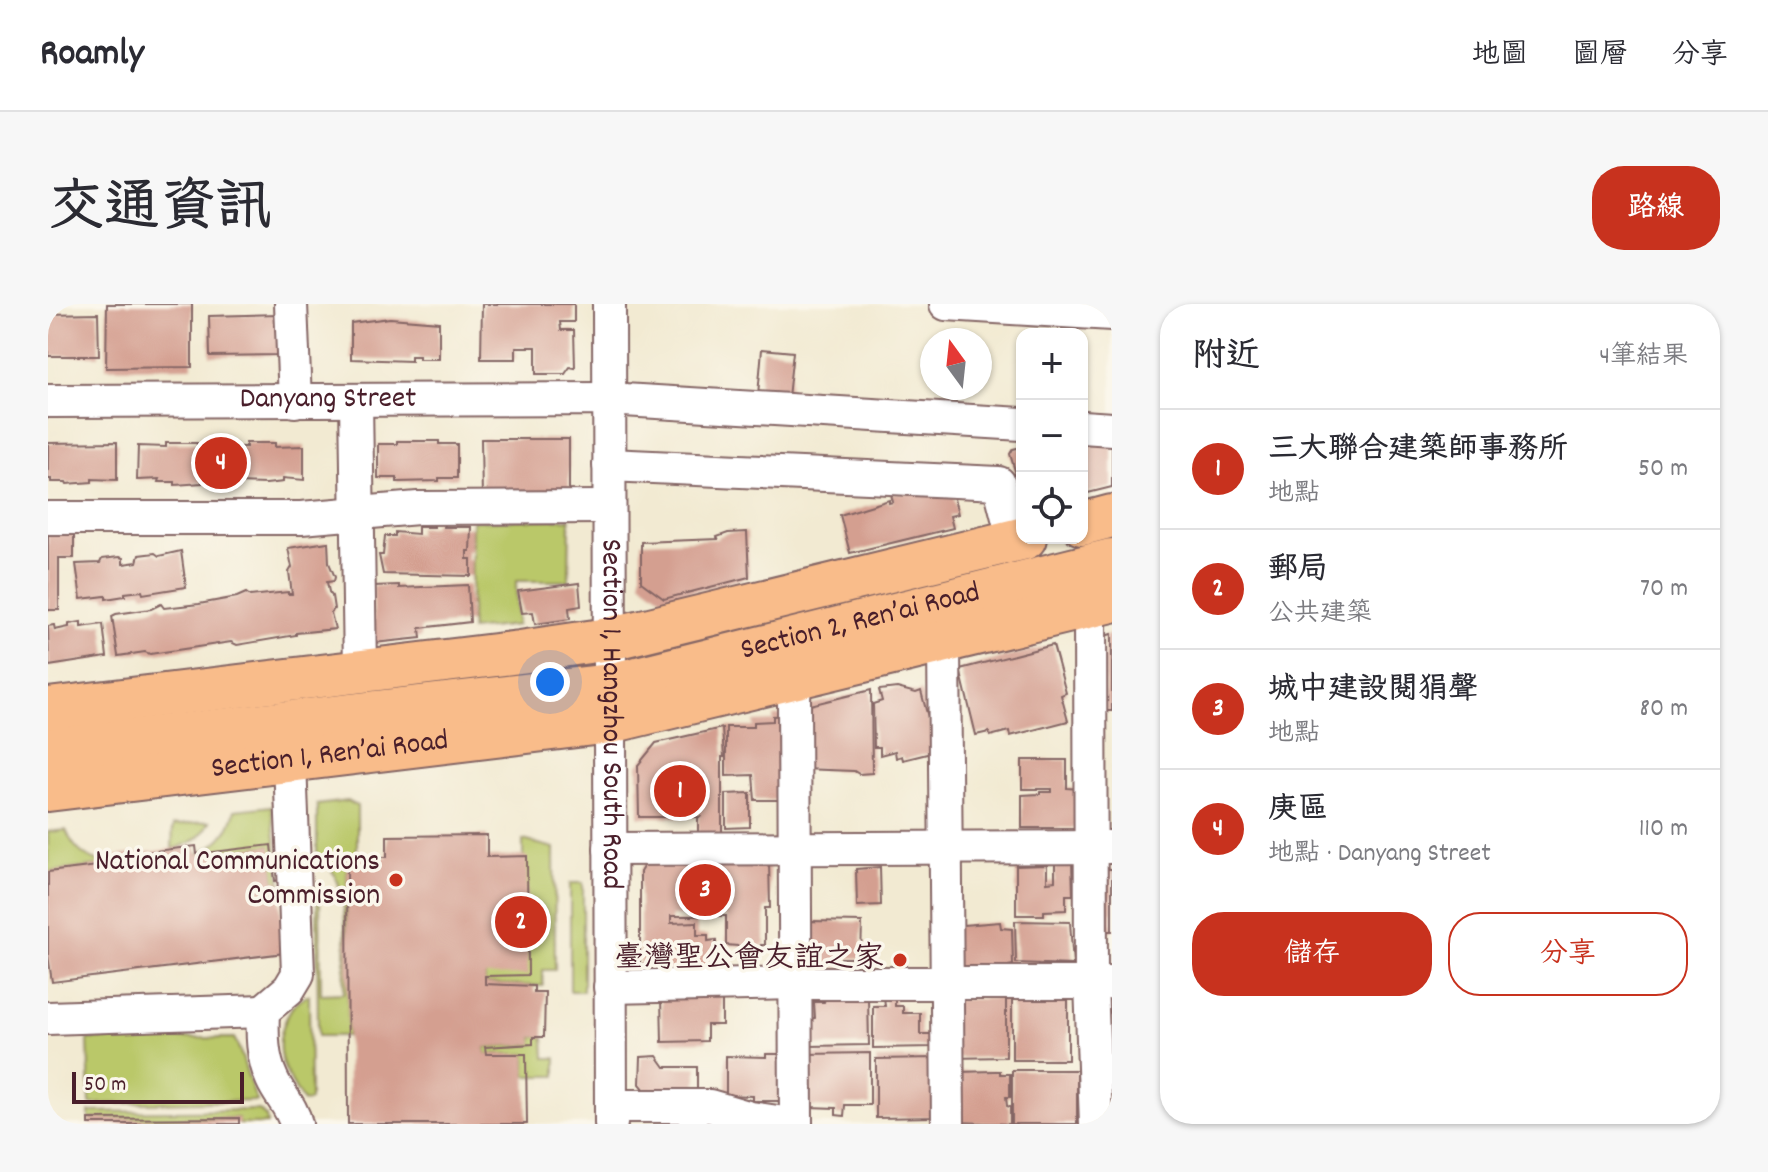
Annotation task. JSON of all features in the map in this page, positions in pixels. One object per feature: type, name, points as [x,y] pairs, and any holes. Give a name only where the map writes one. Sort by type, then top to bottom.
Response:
[{"type":"main road","points":[[1088,522],[1112,516]]},
{"type":"main road","name":"Section 2, Ren’ai Road","points":[[609,639],[1016,541]]},
{"type":"main road","name":"Section 2, Ren’ai Road","points":[[610,704],[1112,560]]},
{"type":"main road","name":"Section 2, Ren’ai Road","points":[[610,704],[796,679],[1101,604]]},
{"type":"main road","points":[[48,709],[609,639]]},
{"type":"main road","name":"Section 1, Ren’ai Road","points":[[48,750],[610,704]]},
{"type":"main road","name":"Section 1, Ren’ai Road","points":[[48,790],[290,762],[610,704]]},
{"type":"street","points":[[291,304],[295,401]]},
{"type":"street","name":"Section 1, Hangzhou South Road","points":[[609,304],[611,1115]]},
{"type":"street","points":[[946,304],[1112,314]]},
{"type":"street","name":"Danyang Street","points":[[48,401],[607,399],[1016,424]]},
{"type":"street","points":[[356,400],[360,671]]},
{"type":"street","points":[[1088,427],[1112,429]]},
{"type":"street","points":[[609,465],[999,483],[1016,529]]},
{"type":"street","points":[[48,518],[301,518],[418,508],[609,507]]},
{"type":"street","points":[[1096,1124],[1101,983],[1101,604]]},
{"type":"street","points":[[944,642],[948,1124]]},
{"type":"street","points":[[611,1115],[710,1106],[751,1118],[794,1124],[796,679]]},
{"type":"street","points":[[48,1018],[263,1011],[289,989],[298,974],[290,762]]},
{"type":"street","points":[[610,849],[1101,847]]},
{"type":"street","points":[[610,987],[796,983],[1101,983]]},
{"type":"street","points":[[263,1011],[264,1054],[268,1070],[296,1124]]},
{"type":"green space","points":[[570,519],[569,581],[516,581],[517,625],[471,630],[472,521]]},
{"type":"green space","points":[[348,801],[357,806],[357,857],[347,858],[348,1036],[318,1036],[317,898],[320,898],[321,994],[344,993],[345,919],[337,880],[329,867],[317,860],[317,805]]},
{"type":"green space","points":[[271,806],[282,894],[275,881],[270,845],[197,854],[222,837],[235,810]]},
{"type":"green space","points":[[210,821],[195,840],[172,849],[173,826]]},
{"type":"green space","points":[[66,830],[79,851],[98,862],[115,864],[48,872],[48,832]]},
{"type":"green space","points":[[523,840],[554,848],[555,970],[543,970],[543,986],[485,984],[523,856]]},
{"type":"green space","points":[[570,883],[583,883],[583,991],[570,991]]},
{"type":"green space","points":[[309,995],[310,1101],[303,1102],[282,1061],[280,1041],[291,1010],[298,1001]]},
{"type":"green space","points":[[533,1037],[544,1037],[545,1058],[556,1058],[556,1076],[526,1076],[526,1054],[486,1054],[485,1047],[532,1044]]},
{"type":"green space","points":[[234,1038],[257,1101],[90,1104],[88,1039]]},
{"type":"green space","points":[[259,1110],[266,1117],[267,1124],[239,1124],[238,1118],[89,1119],[89,1112]]},
{"type":"building","points":[[107,304],[192,304],[192,367],[106,368]]},
{"type":"building","points":[[482,304],[574,304],[574,322],[560,322],[561,330],[574,330],[575,368],[570,367],[565,374],[536,374],[536,347],[516,347],[516,359],[481,359]]},
{"type":"building","points":[[98,313],[99,356],[48,356],[48,314]]},
{"type":"building","points":[[278,314],[279,355],[210,356],[209,316]]},
{"type":"building","points":[[390,318],[439,322],[439,359],[411,356],[411,361],[351,359],[351,323]]},
{"type":"building","points":[[762,349],[793,352],[788,397],[758,395]]},
{"type":"building","points":[[1110,436],[1112,440],[1112,487],[1088,493],[1088,472],[1088,442]]},
{"type":"building","points":[[481,439],[569,439],[569,498],[482,498]]},
{"type":"building","points":[[397,441],[457,444],[457,478],[397,482],[397,478],[378,478],[378,444],[397,444]]},
{"type":"building","points":[[117,442],[117,480],[92,479],[92,482],[67,484],[48,479],[48,443]]},
{"type":"building","points":[[166,443],[197,443],[197,447],[246,447],[246,443],[275,443],[275,447],[304,446],[304,480],[283,478],[283,482],[266,484],[202,480],[202,483],[175,485],[175,482],[158,482],[159,479],[137,480],[138,446],[166,447]]},
{"type":"building","points":[[1016,448],[1016,474],[1010,454]]},
{"type":"building","points":[[1016,474],[1016,493],[1009,476]]},
{"type":"building","points":[[952,491],[958,514],[950,516],[953,528],[850,553],[840,515],[889,500],[889,503],[893,502],[891,494]]},
{"type":"building","points":[[434,522],[444,522],[444,527],[471,527],[467,559],[471,559],[471,576],[383,574],[379,555],[383,555],[385,536],[395,536],[395,532],[418,534],[418,527],[434,527]]},
{"type":"building","points":[[48,529],[74,529],[74,558],[59,558],[59,610],[48,610]]},
{"type":"building","points":[[747,532],[749,577],[664,599],[641,582],[641,542],[718,539],[728,533]]},
{"type":"building","points":[[328,542],[329,563],[335,577],[334,581],[327,582],[332,596],[334,609],[331,613],[335,629],[237,645],[231,642],[118,656],[112,616],[151,609],[161,604],[164,608],[199,604],[246,593],[250,596],[292,594],[288,548]]},
{"type":"building","points":[[181,551],[186,587],[143,594],[142,591],[125,593],[125,596],[106,599],[106,596],[81,599],[76,564],[100,563],[102,559],[119,557],[123,558],[123,564],[137,562],[139,555],[155,553],[159,556]]},
{"type":"building","points":[[579,583],[581,606],[569,608],[570,619],[535,624],[533,612],[522,613],[518,591]]},
{"type":"building","points":[[399,585],[399,588],[468,585],[470,622],[420,628],[421,638],[374,643],[373,586]]},
{"type":"building","points":[[81,622],[81,627],[103,624],[107,657],[49,666],[48,626],[54,625],[55,630]]},
{"type":"building","points":[[1112,634],[1112,711],[1105,711],[1104,636]]},
{"type":"building","points":[[1053,645],[1066,693],[1061,695],[1068,721],[1010,736],[1009,731],[990,736],[989,732],[976,735],[960,669]]},
{"type":"building","points":[[897,688],[916,693],[921,691],[936,748],[931,753],[903,760],[902,756],[896,758],[895,751],[880,755],[880,747],[874,747],[873,704],[882,701],[879,690]]},
{"type":"building","points":[[871,690],[872,773],[802,769],[802,707]]},
{"type":"building","points":[[788,715],[786,800],[755,800],[753,775],[726,776],[726,727],[754,727],[754,722],[773,721],[773,716]]},
{"type":"building","points":[[722,728],[722,835],[698,835],[700,817],[639,817],[638,765],[656,743]]},
{"type":"building","points":[[1022,760],[1067,760],[1067,788],[1079,789],[1075,828],[1022,828],[1022,795],[1052,792],[1052,789],[1022,789]]},
{"type":"building","points":[[750,793],[750,827],[726,828],[726,794]]},
{"type":"building","points":[[487,835],[487,857],[527,856],[528,975],[485,976],[485,984],[534,986],[534,992],[545,992],[544,1037],[533,1037],[533,1044],[485,1047],[486,1054],[526,1054],[527,1124],[348,1124],[347,857],[387,857],[387,836]]},
{"type":"building","points":[[271,845],[275,881],[279,880],[284,953],[52,982],[48,955],[48,872],[115,864],[114,856],[196,846],[197,854]]},
{"type":"building","points":[[769,861],[770,908],[765,908],[765,945],[761,945],[762,948],[726,945],[726,916],[671,916],[671,923],[697,922],[697,935],[708,935],[708,941],[716,940],[716,973],[649,974],[649,964],[640,964],[640,872],[646,862]]},
{"type":"building","points":[[1055,862],[1072,863],[1073,895],[1066,895],[1066,910],[1044,911],[1044,915],[1016,915],[1016,866],[1047,865],[1047,882],[1055,881]]},
{"type":"building","points":[[880,867],[881,905],[857,906],[856,869]]},
{"type":"building","points":[[1102,869],[1112,869],[1112,931],[1105,931]]},
{"type":"building","points":[[810,921],[862,922],[861,958],[841,958],[841,967],[810,967]]},
{"type":"building","points":[[1015,921],[1070,922],[1073,965],[1016,963]]},
{"type":"building","points":[[1000,922],[1001,928],[1012,929],[1013,965],[1007,966],[1007,969],[988,970],[987,966],[980,966],[979,970],[957,969],[951,926]]},
{"type":"building","points":[[722,995],[722,1025],[707,1025],[707,1041],[662,1042],[661,996]]},
{"type":"building","points":[[884,996],[895,996],[895,1006],[903,1006],[903,1013],[920,1013],[920,1034],[934,1034],[934,1047],[873,1048],[873,1006],[885,1006]]},
{"type":"building","points":[[868,998],[869,1045],[809,1046],[809,1019],[815,1018],[814,1002]]},
{"type":"building","points":[[1006,998],[1006,1057],[952,1058],[951,1000]]},
{"type":"building","points":[[1012,1000],[1068,1000],[1068,1060],[1012,1060]]},
{"type":"building","points":[[870,1053],[870,1105],[845,1105],[844,1116],[836,1115],[836,1108],[809,1107],[805,1054]]},
{"type":"building","points":[[766,1054],[786,1054],[789,1101],[753,1101],[753,1096],[726,1095],[726,1056],[766,1057]]},
{"type":"building","points":[[657,1056],[665,1067],[697,1067],[697,1095],[649,1095],[640,1084],[641,1057]]},
{"type":"building","points":[[935,1058],[935,1117],[876,1118],[876,1059]]},
{"type":"building","points":[[1012,1070],[1077,1070],[1077,1124],[1012,1124]]},
{"type":"building","points":[[1000,1071],[1000,1074],[1010,1074],[1010,1097],[1006,1097],[1007,1106],[1010,1107],[1010,1124],[959,1122],[959,1072]]},
{"type":"building","points":[[239,1118],[239,1124],[89,1124],[89,1119]]},
{"type":"place","name":"庚區","points":[[221,463]]},
{"type":"place","name":"三大聯合建築師事務所","points":[[680,791]]},
{"type":"place","name":"National Communications Commission","points":[[396,880]]},
{"type":"place","name":"城中建設閱狷聲","points":[[705,890]]},
{"type":"place","name":"郵局","points":[[521,922]]},
{"type":"place","name":"臺灣聖公會友誼之家","points":[[900,960]]}]
